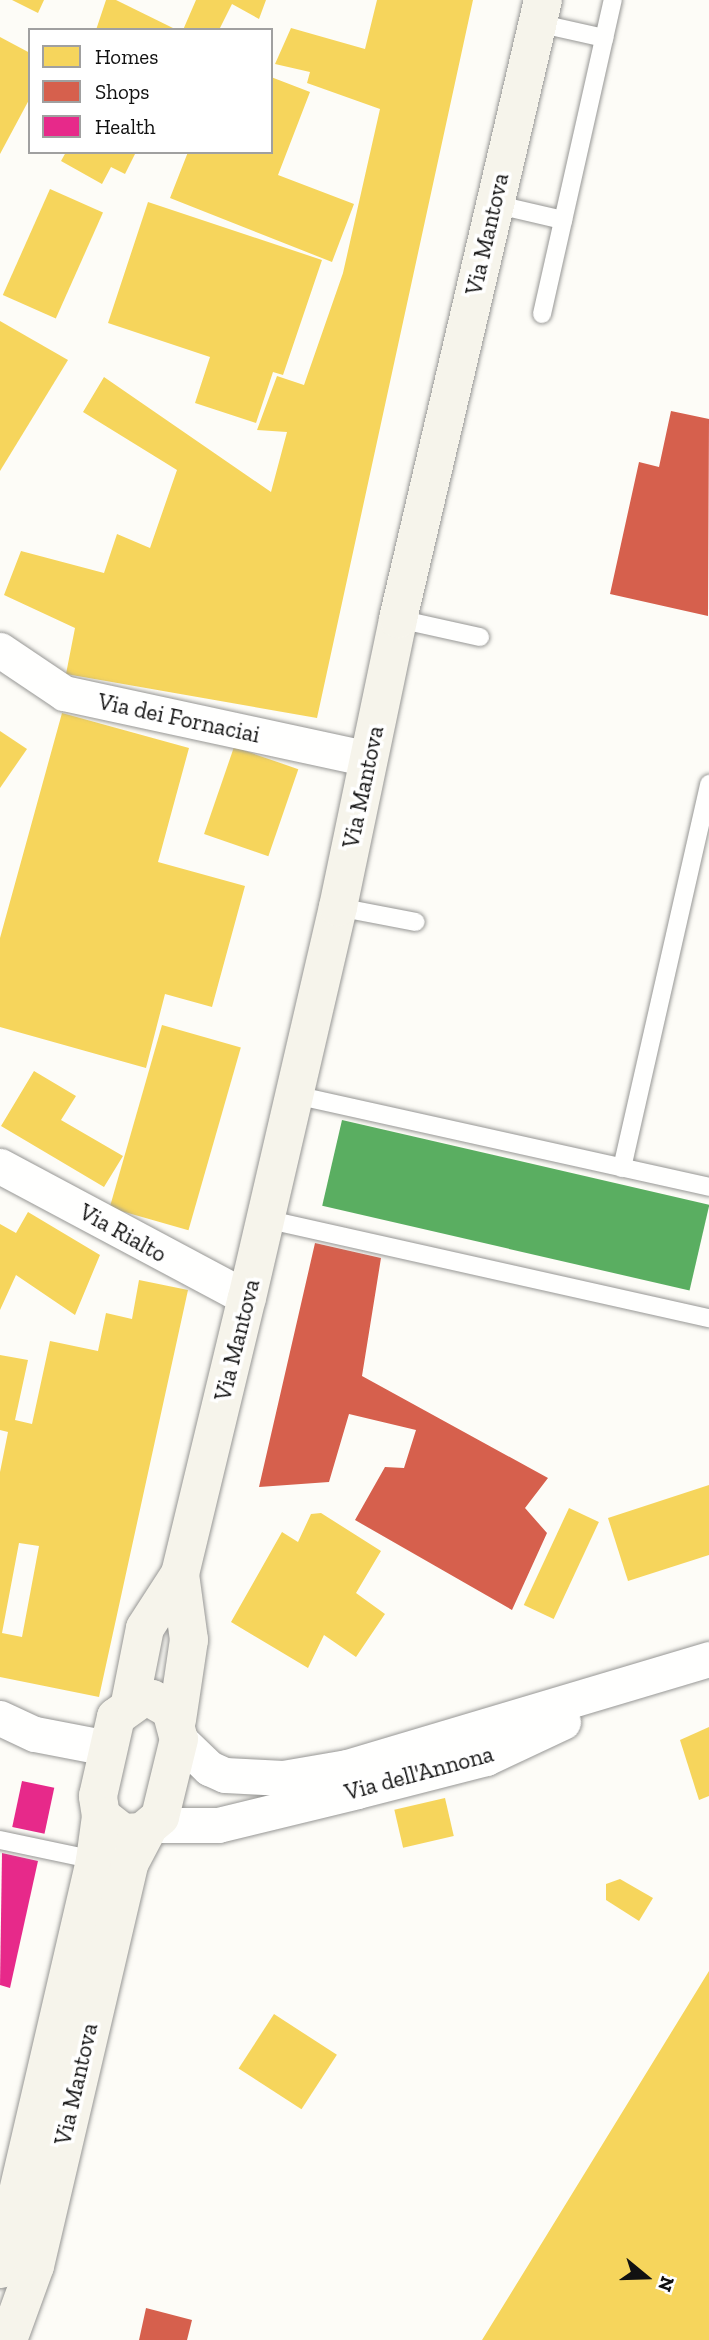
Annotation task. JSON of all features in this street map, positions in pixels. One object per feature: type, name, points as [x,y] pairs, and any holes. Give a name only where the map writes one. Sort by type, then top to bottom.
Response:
[{"type":"main road","name":"Via Mantova","points":[[0,2269],[95,1860],[101,1816],[98,1796],[108,1748],[116,1717],[130,1703],[145,1628],[180,1574],[295,1095],[338,907],[398,619],[540,11]]},
{"type":"main road","name":"Via Mantova","points":[[8,2340],[34,2266],[129,1864],[163,1808],[178,1729],[189,1640],[180,1574]]},
{"type":"main road","points":[[130,1703],[152,1699],[171,1710],[178,1729]]},
{"type":"main road","points":[[101,1816],[123,1833],[151,1827]]},
{"type":"street","name":"Via dei Fornaciai","points":[[0,650],[64,693],[369,759]]},
{"type":"street","name":"Via Rialto","points":[[0,1166],[247,1298]]},
{"type":"street","name":"Via dell'Annona","points":[[178,1729],[209,1768],[225,1775],[352,1779],[486,1758],[671,1672],[709,1660]]},
{"type":"street","points":[[0,1718],[35,1734],[108,1748]]},
{"type":"street","name":"Via dell'Annona","points":[[151,1827],[218,1825],[352,1779]]},
{"type":"lane","points":[[542,314],[612,0]]},
{"type":"lane","points":[[540,11],[604,38]]},
{"type":"lane","points":[[494,204],[563,220]]},
{"type":"lane","points":[[398,619],[480,636]]},
{"type":"lane","points":[[622,1168],[709,784]]},
{"type":"lane","points":[[338,907],[416,922]]},
{"type":"lane","points":[[295,1095],[709,1187]]},
{"type":"lane","points":[[265,1219],[709,1318]]},
{"type":"lane","points":[[0,1840],[95,1860]]},
{"type":"building: Homes","points":[[12,0],[44,0],[38,13]]},
{"type":"building: Homes","points":[[106,0],[116,0],[173,28],[97,28]]},
{"type":"building: Homes","points":[[196,0],[266,0],[259,19],[232,4],[220,28],[184,28]]},
{"type":"building: Homes","points":[[377,0],[473,0],[317,718],[66,674],[75,628],[4,595],[21,551],[104,573],[117,534],[150,548],[177,470],[83,412],[104,377],[271,492],[287,432],[257,430],[277,376],[304,385],[343,273],[380,109],[307,83],[310,72],[275,64],[291,28],[365,49]]},
{"type":"building: Homes","points":[[0,37],[28,52],[28,102],[0,154]]},
{"type":"building: Homes","points":[[273,78],[310,92],[278,175],[354,204],[332,262],[170,198],[187,154],[273,154]]},
{"type":"building: Homes","points":[[65,154],[135,154],[125,174],[111,167],[102,184],[61,161]]},
{"type":"building: Homes","points":[[50,189],[103,213],[56,319],[3,295]]},
{"type":"building: Homes","points":[[148,202],[322,260],[283,375],[273,372],[256,423],[195,403],[210,357],[108,323]]},
{"type":"building: Homes","points":[[0,321],[68,360],[0,471]]},
{"type":"building: Homes","points":[[62,713],[189,748],[158,862],[245,886],[212,1007],[165,994],[146,1068],[0,1027],[0,938]]},
{"type":"building: Homes","points":[[0,731],[27,749],[0,788]]},
{"type":"building: Homes","points":[[234,747],[298,769],[268,856],[204,834]]},
{"type":"building: Homes","points":[[162,1025],[241,1048],[188,1230],[110,1208]]},
{"type":"building: Homes","points":[[34,1071],[76,1096],[61,1120],[123,1156],[104,1187],[1,1126]]},
{"type":"building: Homes","points":[[28,1212],[100,1255],[75,1315],[16,1275],[0,1310],[0,1224],[16,1233]]},
{"type":"building: Homes","points":[[139,1280],[188,1290],[99,1697],[0,1677],[0,1472],[8,1432],[0,1430],[0,1355],[28,1360],[15,1420],[32,1424],[50,1341],[98,1351],[106,1313],[132,1319]],"holes":[[[19,1543],[39,1546],[22,1637],[2,1633]]]},
{"type":"building: Homes","points":[[709,1485],[709,1555],[628,1581],[608,1518]]},
{"type":"building: Homes","points":[[569,1508],[599,1522],[554,1619],[524,1605]]},
{"type":"building: Homes","points":[[321,1513],[381,1551],[356,1593],[385,1614],[356,1657],[324,1635],[308,1668],[231,1622],[282,1532],[298,1542],[311,1514]]},
{"type":"building: Homes","points":[[709,1727],[709,1796],[699,1800],[680,1740]]},
{"type":"building: Homes","points":[[445,1798],[454,1836],[403,1848],[394,1810]]},
{"type":"building: Homes","points":[[620,1879],[653,1898],[639,1921],[606,1900],[606,1884]]},
{"type":"building: Homes","points":[[709,1971],[709,2340],[482,2340],[524,2272]]},
{"type":"building: Homes","points":[[274,2014],[337,2055],[301,2109],[239,2069]]},
{"type":"building: Shops","points":[[671,411],[709,419],[708,616],[610,594],[639,462],[659,467]]},
{"type":"building: Shops","points":[[315,1243],[381,1258],[362,1376],[548,1478],[525,1508],[547,1533],[512,1610],[355,1520],[385,1467],[404,1468],[416,1430],[349,1414],[329,1482],[259,1487]]},
{"type":"building: Shops","points":[[146,2308],[192,2320],[187,2340],[139,2340]]},
{"type":"building: Health","points":[[22,1781],[54,1788],[45,1834],[12,1827]]},
{"type":"building: Health","points":[[2,1853],[38,1861],[10,1988],[0,1985]]},
{"type":"building: Public","points":[[342,1120],[709,1205],[690,1291],[322,1206]]}]
